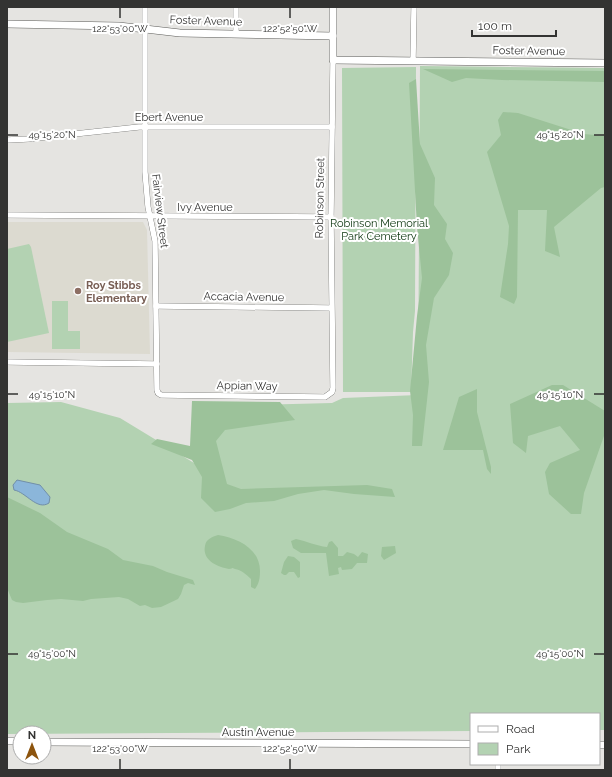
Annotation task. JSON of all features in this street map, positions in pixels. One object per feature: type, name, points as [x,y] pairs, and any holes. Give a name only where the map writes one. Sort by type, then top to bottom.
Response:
[{"type":"street","name":"Fairview Street","points":[[145,7],[145,176],[148,207],[155,241],[158,393]]},
{"type":"street","points":[[236,7],[236,34]]},
{"type":"street","name":"Robinson Street","points":[[332,390],[331,218],[333,7]]},
{"type":"street","points":[[413,61],[414,7]]},
{"type":"street","name":"Foster Avenue","points":[[7,24],[119,26],[180,33],[333,36]]},
{"type":"street","name":"Foster Avenue","points":[[333,60],[605,63]]},
{"type":"street","name":"Ebert Avenue","points":[[7,140],[144,126],[332,127]]},
{"type":"street","name":"Ivy Avenue","points":[[7,215],[331,218]]},
{"type":"street","name":"Accacia Avenue","points":[[156,306],[332,308]]},
{"type":"street","points":[[7,362],[157,364]]},
{"type":"street","name":"Appian Way","points":[[158,393],[163,395],[325,397],[330,394],[332,390]]},
{"type":"street","name":"Austin Avenue","points":[[52,742],[470,744]]},
{"type":"shaded area","name":"Roy Stibbs Elementary","points":[[7,222],[143,222],[147,230],[150,354],[7,352]]},
{"type":"green space","points":[[420,66],[605,68],[605,730],[600,730],[600,713],[470,713],[470,731],[52,734],[52,725],[12,725],[12,734],[7,734],[7,403],[61,402],[120,418],[194,463],[209,406],[332,403],[343,398],[418,395]]},
{"type":"green space","name":"Robinson Memorial Park Cemetery","points":[[416,67],[415,311],[411,392],[343,392],[342,68]]},
{"type":"green space","points":[[423,69],[605,71],[605,82],[466,78],[452,82]]},
{"type":"green space","points":[[416,79],[420,144],[435,178],[434,205],[447,224],[445,239],[453,253],[449,275],[434,298],[426,345],[429,382],[422,446],[412,446],[413,415],[410,391],[422,278],[417,227],[409,83]]},
{"type":"green space","points":[[503,112],[518,113],[584,134],[605,136],[605,187],[601,188],[554,227],[560,257],[545,251],[547,210],[518,210],[517,297],[514,304],[500,297],[508,244],[509,226],[487,152],[501,135],[498,120]]},
{"type":"green space","points":[[29,244],[31,247],[49,333],[7,342],[7,249]]},
{"type":"green space","points":[[52,301],[68,301],[68,331],[80,331],[80,349],[52,349]]},
{"type":"green space","points":[[552,385],[563,385],[605,411],[605,433],[584,493],[581,514],[571,514],[549,494],[545,472],[550,463],[580,450],[560,426],[528,436],[526,453],[513,443],[510,404]]},
{"type":"green space","points":[[477,389],[477,412],[491,467],[491,474],[487,469],[483,450],[443,450],[459,397]]},
{"type":"green space","points":[[192,401],[280,402],[295,420],[225,430],[216,441],[227,484],[241,489],[367,485],[392,489],[395,497],[324,490],[298,494],[274,501],[246,503],[230,509],[215,512],[201,498],[202,477],[192,460],[151,444],[157,439],[190,446]]},
{"type":"green space","points":[[7,497],[40,513],[67,532],[108,549],[123,560],[153,566],[193,580],[195,585],[188,583],[184,585],[178,599],[161,607],[152,608],[145,605],[140,606],[128,599],[119,597],[83,601],[61,599],[23,603],[16,602],[12,600],[7,588]]},
{"type":"green space","points":[[218,535],[240,542],[252,551],[259,563],[260,574],[255,589],[251,587],[251,579],[243,572],[233,568],[229,569],[220,567],[208,559],[205,551],[206,544],[210,539]]},
{"type":"green space","points":[[296,539],[327,547],[329,542],[332,541],[338,548],[338,556],[343,556],[347,552],[358,557],[362,552],[368,554],[367,563],[357,563],[352,569],[342,570],[341,567],[338,568],[339,574],[329,576],[326,553],[301,553],[293,548],[291,541]]},
{"type":"green space","points":[[395,546],[396,553],[384,560],[381,556],[382,547]]},
{"type":"green space","points":[[288,556],[294,557],[300,562],[300,577],[298,578],[294,572],[289,572],[286,575],[281,573],[284,562]]},
{"type":"water","points":[[17,480],[40,485],[50,497],[49,503],[40,505],[14,490],[13,485]]},
{"type":"place","name":"Roy Stibbs Elementary","points":[[78,291]]}]
